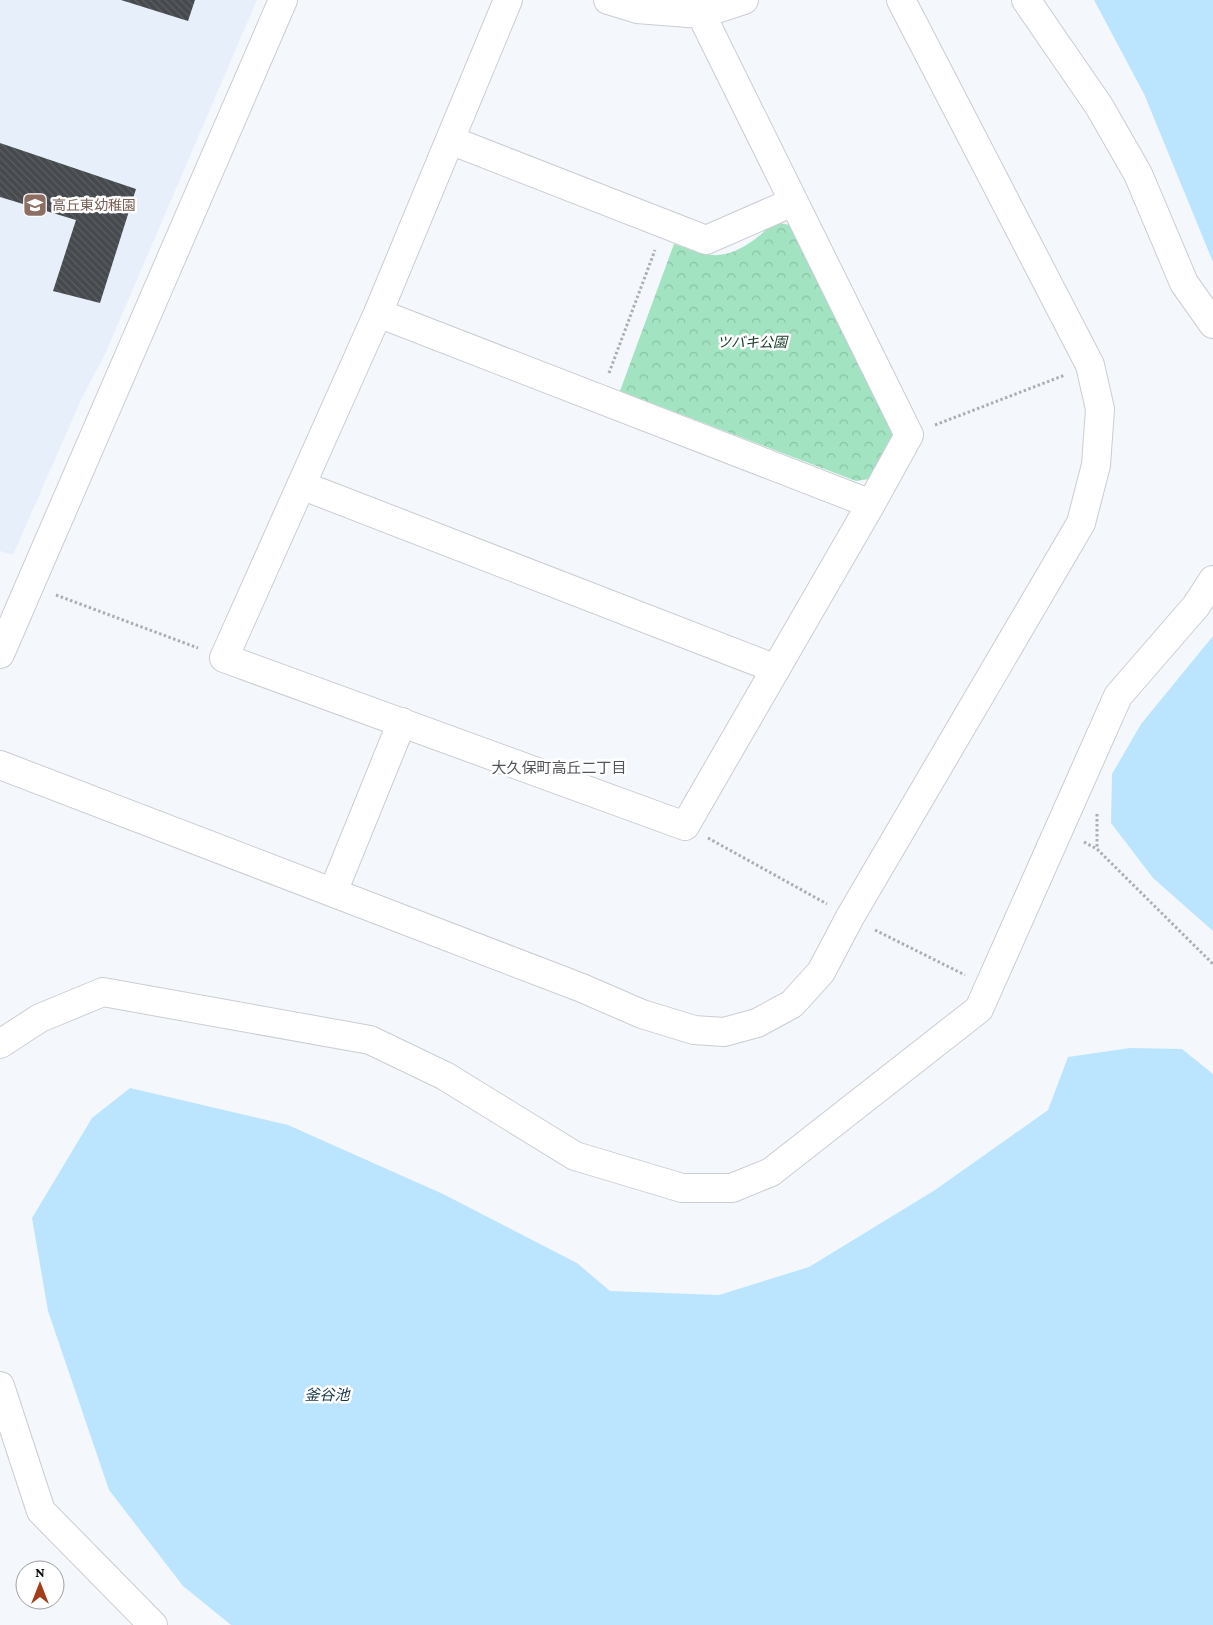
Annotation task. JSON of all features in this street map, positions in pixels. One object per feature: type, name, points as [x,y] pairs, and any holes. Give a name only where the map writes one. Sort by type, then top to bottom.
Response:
[{"type":"street","points":[[0,654],[282,0]]},
{"type":"street","points":[[508,0],[378,312],[224,658],[685,826],[909,435],[700,14]]},
{"type":"street","points":[[608,0],[637,9],[700,14],[744,0]]},
{"type":"street","points":[[0,765],[582,988],[642,1014],[694,1030],[724,1032],[757,1023],[792,1004],[821,972],[850,917],[1081,523],[1096,465],[1100,409],[1090,365],[901,0]]},
{"type":"street","points":[[1026,0],[1099,106],[1138,174],[1184,283],[1213,324]]},
{"type":"street","points":[[450,140],[706,240],[793,202]]},
{"type":"street","points":[[378,312],[871,504]]},
{"type":"street","points":[[301,485],[776,669]]},
{"type":"street","points":[[0,1044],[40,1018],[103,992],[370,1040],[445,1076],[575,1156],[682,1188],[732,1188],[771,1172],[979,1009],[990,988],[1118,696],[1196,606],[1213,580]]},
{"type":"street","points":[[333,892],[402,722]]},
{"type":"street","points":[[0,1386],[41,1511],[153,1625]]},
{"type":"path","points":[[600,399],[665,224]]},
{"type":"path","points":[[909,435],[1090,365]]},
{"type":"path","points":[[29,585],[224,658]]},
{"type":"path","points":[[685,826],[850,917],[990,988]]},
{"type":"path","points":[[1060,828],[1097,849],[1213,964]]},
{"type":"shaded area","points":[[0,0],[257,0],[106,352],[81,400],[13,555],[0,551]]},
{"type":"green space","name":"ツバキ公園","points":[[774,222],[790,225],[895,430],[894,449],[876,478],[856,481],[620,391],[674,244],[693,251],[721,255],[738,250],[754,240]]},
{"type":"water","points":[[1094,0],[1213,0],[1213,262],[1144,94]]},
{"type":"water","points":[[1213,636],[1213,931],[1153,878],[1111,823],[1112,774],[1141,724]]},
{"type":"water","name":"釜谷池","points":[[1130,1048],[1182,1049],[1213,1074],[1213,1625],[231,1625],[183,1586],[109,1490],[48,1311],[32,1218],[92,1118],[130,1088],[288,1125],[443,1194],[577,1263],[610,1291],[719,1295],[809,1267],[935,1190],[1048,1110],[1068,1057]]},
{"type":"building","points":[[121,0],[195,0],[188,21]]},
{"type":"building","points":[[0,143],[136,189],[100,303],[53,291],[76,220],[0,197]]},
{"type":"place","name":"高丘東幼稚園","points":[[35,205]]},
{"type":"district","name":"大久保町高丘二丁目","points":[[559,768]]}]
